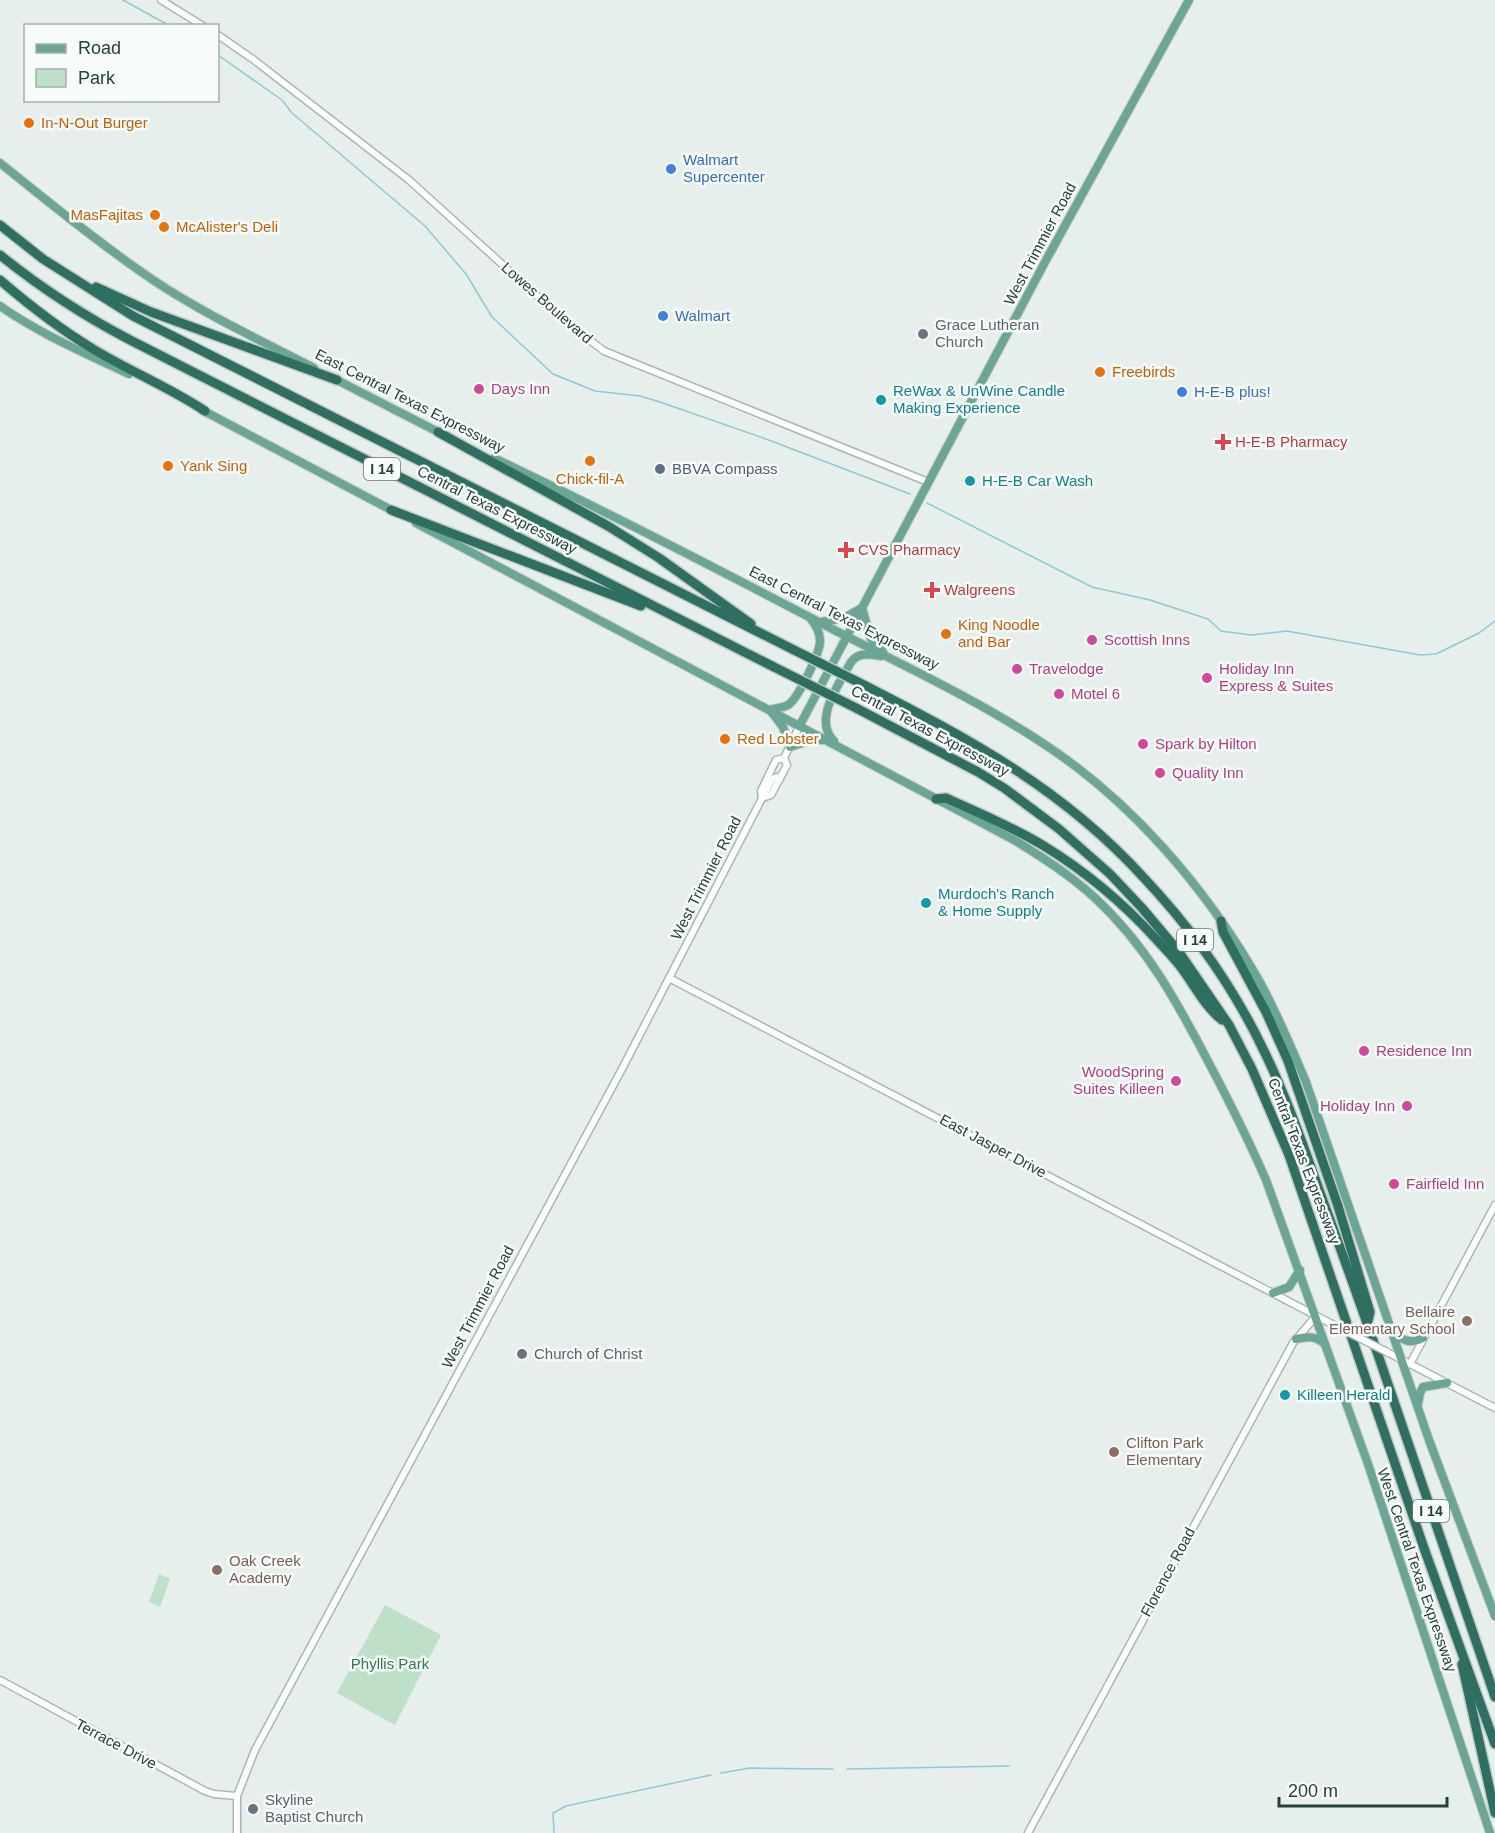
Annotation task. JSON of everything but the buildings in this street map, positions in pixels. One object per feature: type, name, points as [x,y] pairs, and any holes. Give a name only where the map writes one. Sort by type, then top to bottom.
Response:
[{"type":"highway","name":"Central Texas Expressway","points":[[0,225],[43,259],[133,316],[959,734],[1018,770],[1063,802],[1142,876],[1175,913],[1221,975],[1264,1050],[1290,1108],[1495,1696]]},
{"type":"highway","name":"Central Texas Expressway","points":[[0,255],[51,294],[96,322],[978,772],[1004,788],[1059,829],[1110,874],[1179,952],[1229,1025],[1252,1069],[1289,1155],[1425,1551],[1495,1744]]},
{"type":"highway","points":[[43,259],[115,297],[151,312],[338,380]]},
{"type":"highway","points":[[0,280],[92,349],[186,398],[205,411]]},
{"type":"highway","points":[[438,432],[577,507],[659,558],[770,638]]},
{"type":"highway","points":[[391,510],[656,612],[667,613]]},
{"type":"highway","points":[[936,799],[946,798],[1003,824],[1044,846],[1083,873],[1125,908],[1155,938],[1179,965],[1213,1013],[1229,1025]]},
{"type":"highway","points":[[1221,921],[1223,932],[1266,1012],[1288,1061],[1338,1206],[1367,1301],[1370,1312],[1367,1325]]},
{"type":"highway","points":[[1458,1641],[1465,1685],[1495,1813]]},
{"type":"main road","name":"West Trimmier Road","points":[[800,725],[1045,262],[1189,0]]},
{"type":"main road","name":"East Central Texas Expressway","points":[[0,163],[96,239],[153,280],[221,321],[438,432],[593,506],[756,588],[935,681],[1044,744],[1091,779],[1158,844],[1221,921],[1258,978],[1284,1029],[1306,1082],[1401,1359]]},
{"type":"main road","points":[[0,306],[47,335],[205,411],[800,725],[1016,841],[1071,878],[1100,903],[1137,943],[1178,1002],[1246,1135],[1266,1180],[1316,1317]]},
{"type":"main road","points":[[770,710],[789,704],[796,697],[819,651],[820,640],[814,620],[844,618],[861,608],[871,639],[888,658]]},
{"type":"main road","points":[[840,747],[826,730],[825,719],[828,708],[851,662],[855,657],[867,654],[888,658]]},
{"type":"main road","points":[[770,710],[783,727],[790,747],[811,740],[829,741]]},
{"type":"main road","points":[[1273,1293],[1289,1287],[1300,1270]]},
{"type":"main road","name":"West Central Texas Expressway","points":[[1316,1317],[1423,1627],[1490,1833]]},
{"type":"main road","points":[[1393,1333],[1407,1342],[1415,1342],[1423,1338]]},
{"type":"main road","points":[[1296,1339],[1311,1336],[1318,1338],[1326,1345]]},
{"type":"main road","points":[[1401,1359],[1471,1557],[1495,1616]]},
{"type":"main road","points":[[1417,1406],[1424,1387],[1447,1383]]},
{"type":"street","points":[[161,0],[200,24]]},
{"type":"street","name":"Lowes Boulevard","points":[[219,36],[384,160],[566,321],[604,351],[928,483]]},
{"type":"street","name":"West Trimmier Road","points":[[237,1833],[237,1796],[255,1750],[669,978],[762,798],[761,791],[777,760],[784,758],[800,725]]},
{"type":"street","name":"West Trimmier Road","points":[[762,798],[771,795],[787,765],[784,758]]},
{"type":"street","name":"East Jasper Drive","points":[[669,978],[1316,1317],[1495,1408]]},
{"type":"street","points":[[1410,1364],[1495,1205]]},
{"type":"street","name":"Florence Road","points":[[1028,1833],[1296,1339],[1316,1317]]},
{"type":"street","name":"Terrace Drive","points":[[0,1680],[205,1791],[237,1796]]},
{"type":"green space","points":[[159,1574],[170,1579],[160,1607],[149,1602]]},
{"type":"green space","name":"Phyllis Park","points":[[385,1605],[441,1635],[395,1725],[337,1693]]},
{"type":"waterway","points":[[123,0],[166,24]]},
{"type":"waterway","points":[[219,56],[282,100],[292,113],[425,226],[466,274],[492,317],[553,374],[595,391],[640,396],[660,402],[766,439],[910,494]]},
{"type":"waterway","points":[[927,503],[1092,587],[1150,600],[1208,619],[1221,631],[1251,635],[1287,631],[1420,655],[1436,654],[1479,633],[1495,621]]},
{"type":"waterway","points":[[847,1769],[1009,1766]]},
{"type":"waterway","points":[[721,1773],[750,1768],[833,1769]]},
{"type":"waterway","points":[[554,1833],[553,1813],[566,1806],[711,1775]]},
{"type":"place","name":"In-N-Out Burger","points":[[29,123]]},
{"type":"place","name":"Walmart Supercenter","points":[[671,169]]},
{"type":"place","name":"MasFajitas","points":[[155,215]]},
{"type":"place","name":"McAlister's Deli","points":[[164,227]]},
{"type":"place","name":"Walmart","points":[[663,316]]},
{"type":"place","name":"Grace Lutheran Church","points":[[923,334]]},
{"type":"place","name":"Freebirds","points":[[1100,372]]},
{"type":"place","name":"Days Inn","points":[[479,389]]},
{"type":"place","name":"H-E-B plus!","points":[[1182,392]]},
{"type":"place","name":"ReWax & UnWine Candle Making Experience","points":[[881,400]]},
{"type":"place","name":"H-E-B Pharmacy","points":[[1223,442]]},
{"type":"place","name":"Chick-fil-A","points":[[590,461]]},
{"type":"place","name":"Yank Sing","points":[[168,466]]},
{"type":"place","name":"BBVA Compass","points":[[660,469]]},
{"type":"place","name":"H-E-B Car Wash","points":[[970,481]]},
{"type":"place","name":"CVS Pharmacy","points":[[846,550]]},
{"type":"place","name":"Walgreens","points":[[932,590]]},
{"type":"place","name":"King Noodle and Bar","points":[[946,634]]},
{"type":"place","name":"Scottish Inns","points":[[1092,640]]},
{"type":"place","name":"Travelodge","points":[[1017,669]]},
{"type":"place","name":"Holiday Inn Express & Suites","points":[[1207,678]]},
{"type":"place","name":"Motel 6","points":[[1059,694]]},
{"type":"place","name":"Red Lobster","points":[[725,739]]},
{"type":"place","name":"Spark by Hilton","points":[[1143,744]]},
{"type":"place","name":"Quality Inn","points":[[1160,773]]},
{"type":"place","name":"Murdoch's Ranch & Home Supply","points":[[926,903]]},
{"type":"place","name":"Residence Inn","points":[[1364,1051]]},
{"type":"place","name":"WoodSpring Suites Killeen","points":[[1176,1081]]},
{"type":"place","name":"Holiday Inn","points":[[1407,1106]]},
{"type":"place","name":"Fairfield Inn","points":[[1394,1184]]},
{"type":"place","name":"Bellaire Elementary School","points":[[1467,1321]]},
{"type":"place","name":"Church of Christ","points":[[522,1354]]},
{"type":"place","name":"Killeen Herald","points":[[1285,1395]]},
{"type":"place","name":"Clifton Park Elementary","points":[[1114,1452]]},
{"type":"place","name":"Oak Creek Academy","points":[[217,1570]]},
{"type":"place","name":"Skyline Baptist Church","points":[[253,1809]]}]
